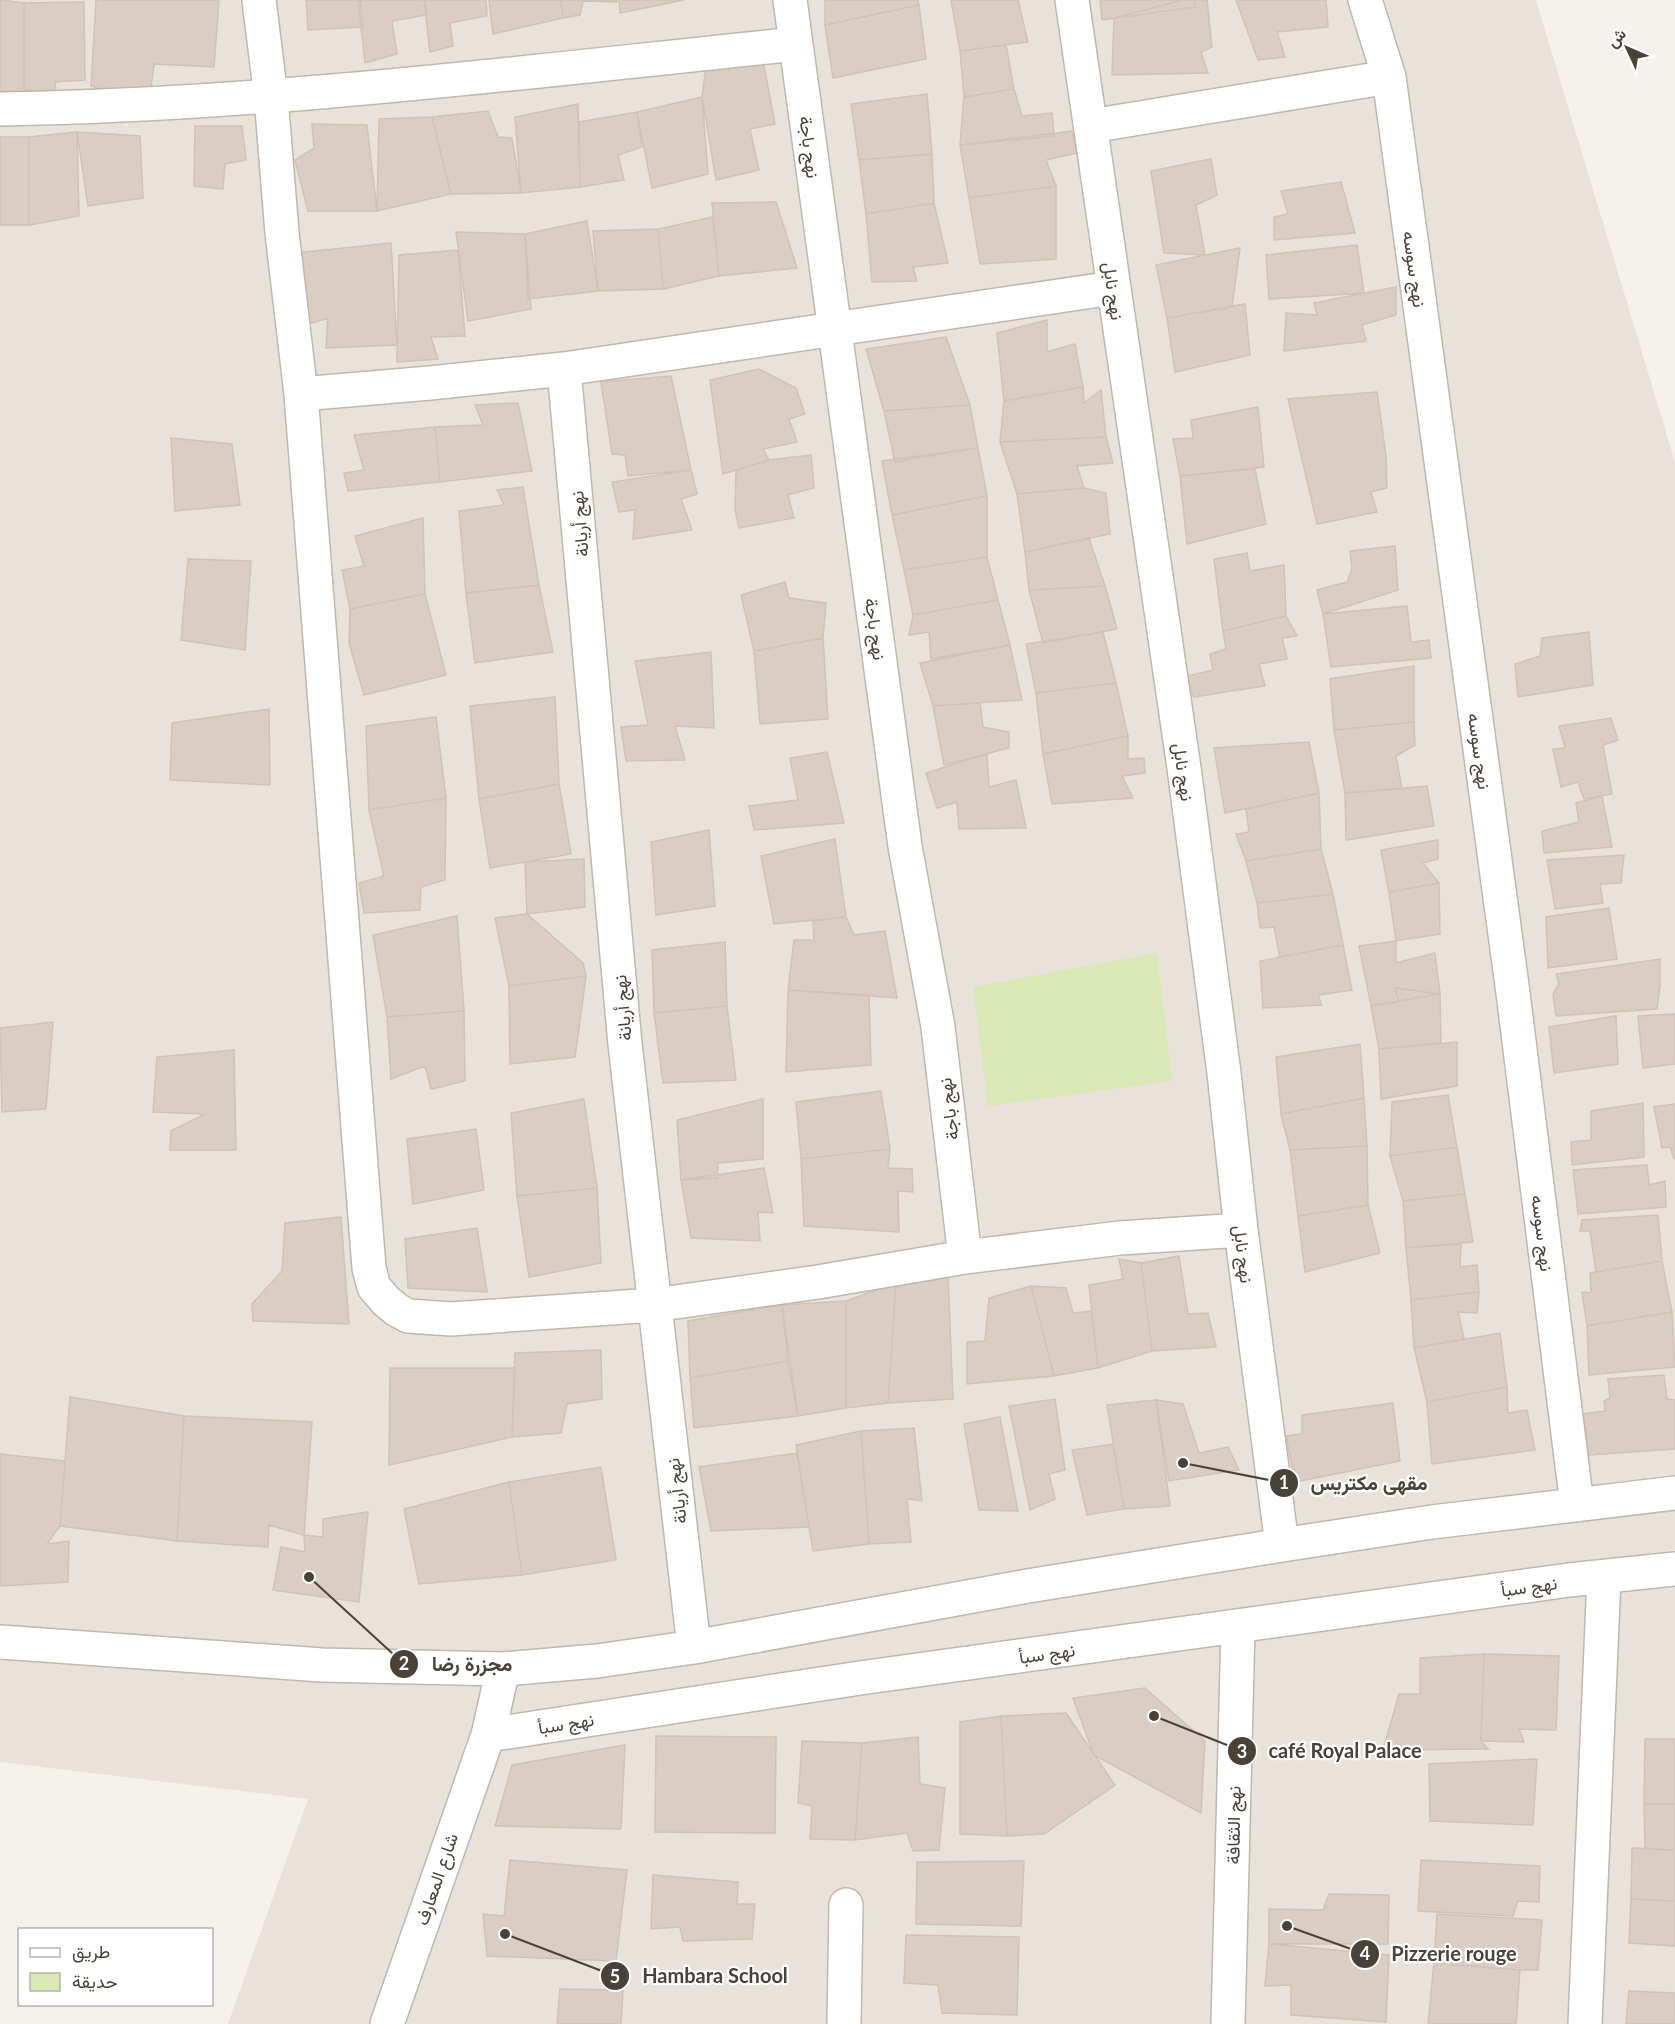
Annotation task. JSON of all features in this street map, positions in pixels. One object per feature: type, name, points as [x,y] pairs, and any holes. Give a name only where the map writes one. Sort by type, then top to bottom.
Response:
[{"type":"street","points":[[259,0],[301,394],[369,1268],[374,1287],[396,1310],[408,1316],[451,1319],[654,1305],[818,1282],[965,1257],[1120,1238],[1241,1230]]},
{"type":"street","name":"نهج باجة","points":[[790,0],[904,846],[938,1027],[965,1257]]},
{"type":"street","name":"نهج نابل","points":[[1072,0],[1184,768],[1282,1545]]},
{"type":"street","name":"نهج سوسه","points":[[1365,0],[1389,77],[1511,981],[1577,1505]]},
{"type":"street","points":[[0,109],[84,108],[271,97],[796,44]]},
{"type":"street","points":[[1091,126],[1389,77]]},
{"type":"street","points":[[301,394],[564,369],[1113,288]]},
{"type":"street","name":"نهج أريانة","points":[[564,369],[625,1044],[694,1647]]},
{"type":"street","points":[[0,1642],[322,1665],[503,1670],[597,1661],[694,1647],[1017,1588],[1432,1522],[1675,1493]]},
{"type":"street","name":"نهج سبأ","points":[[488,1735],[860,1678],[1675,1569]]},
{"type":"street","points":[[1585,2024],[1604,1577]]},
{"type":"street","name":"نهج الثقافة","points":[[1228,2024],[1238,1627]]},
{"type":"street","points":[[488,1735],[503,1670]]},
{"type":"street","name":"شارع المعارف","points":[[387,2024],[488,1735]]},
{"type":"street","points":[[844,2024],[846,1905]]},
{"type":"shaded area","points":[[0,0],[1536,0],[1675,462],[1675,2024],[228,2024],[308,1799],[0,1762]]},
{"type":"green space","points":[[1157,953],[1172,1081],[988,1106],[973,987]]},
{"type":"building","points":[[0,0],[24,3],[24,90],[27,102],[0,98]]},
{"type":"building","points":[[96,0],[219,0],[214,67],[154,64],[149,104],[91,86]]},
{"type":"building","points":[[306,0],[360,0],[363,27],[308,30]]},
{"type":"building","points":[[358,0],[425,0],[427,15],[392,21],[397,54],[365,63]]},
{"type":"building","points":[[424,0],[486,0],[487,16],[450,23],[453,46],[430,52]]},
{"type":"building","points":[[489,0],[561,0],[563,18],[493,34]]},
{"type":"building","points":[[561,0],[617,0],[617,2],[583,1],[580,15],[563,18]]},
{"type":"building","points":[[619,0],[684,0],[620,13]]},
{"type":"building","points":[[825,0],[918,0],[919,5],[825,25]]},
{"type":"building","points":[[951,0],[1018,0],[1028,42],[960,51]]},
{"type":"building","points":[[1100,0],[1194,0],[1196,7],[1102,20]]},
{"type":"building","points":[[1183,0],[1207,0],[1212,47],[1201,52],[1208,73],[1112,75],[1114,18]]},
{"type":"building","points":[[1236,0],[1326,0],[1328,27],[1277,32],[1285,57],[1258,60]]},
{"type":"building","points":[[84,2],[85,80],[55,82],[56,93],[24,90],[24,3]]},
{"type":"building","points":[[919,5],[926,59],[833,78],[825,25]]},
{"type":"building","points":[[1006,45],[1014,89],[964,97],[960,51]]},
{"type":"building","points":[[763,61],[775,124],[750,129],[759,170],[716,180],[702,97],[706,67]]},
{"type":"building","points":[[1014,89],[1022,116],[1052,113],[1054,136],[960,145],[964,97]]},
{"type":"building","points":[[927,94],[932,154],[859,160],[851,104]]},
{"type":"building","points":[[702,97],[708,174],[652,188],[637,112]]},
{"type":"building","points":[[578,104],[580,187],[521,193],[515,117]]},
{"type":"building","points":[[488,111],[498,137],[512,138],[521,193],[451,194],[432,117]]},
{"type":"building","points":[[637,112],[642,147],[618,155],[624,180],[580,187],[579,122]]},
{"type":"building","points":[[432,117],[451,194],[377,211],[379,119]]},
{"type":"building","points":[[312,124],[367,125],[377,211],[308,211],[295,160],[314,148]]},
{"type":"building","points":[[195,126],[242,126],[246,160],[225,164],[223,189],[194,186]]},
{"type":"building","points":[[1072,131],[1077,153],[1046,160],[1056,186],[969,198],[960,145]]},
{"type":"building","points":[[77,132],[79,216],[29,225],[29,137]]},
{"type":"building","points":[[77,132],[140,136],[143,198],[88,206]]},
{"type":"building","points":[[0,137],[29,137],[29,225],[0,225]]},
{"type":"building","points":[[932,154],[934,203],[866,214],[859,160]]},
{"type":"building","points":[[1211,159],[1217,195],[1196,205],[1205,255],[1164,253],[1151,171]]},
{"type":"building","points":[[1341,182],[1355,233],[1274,240],[1274,217],[1288,214],[1281,191]]},
{"type":"building","points":[[1056,186],[1056,259],[980,264],[969,198]]},
{"type":"building","points":[[776,202],[797,268],[719,276],[712,203]]},
{"type":"building","points":[[934,203],[948,263],[913,267],[917,281],[872,282],[866,214]]},
{"type":"building","points":[[713,217],[719,276],[663,289],[658,229]]},
{"type":"building","points":[[587,221],[598,291],[528,299],[525,234]]},
{"type":"building","points":[[658,229],[663,289],[598,291],[593,231]]},
{"type":"building","points":[[456,232],[525,234],[531,309],[468,321]]},
{"type":"building","points":[[391,243],[397,345],[326,348],[328,318],[309,324],[296,253]]},
{"type":"building","points":[[1357,245],[1364,293],[1269,299],[1266,255]]},
{"type":"building","points":[[1240,248],[1232,307],[1167,318],[1156,265]]},
{"type":"building","points":[[458,250],[465,336],[431,337],[438,359],[397,362],[399,255]]},
{"type":"building","points":[[1396,287],[1396,315],[1362,325],[1366,341],[1284,351],[1286,313],[1317,315],[1314,303]]},
{"type":"building","points":[[1245,304],[1250,355],[1175,372],[1167,318]]},
{"type":"building","points":[[1047,320],[1047,352],[1075,344],[1083,387],[1004,401],[997,333]]},
{"type":"building","points":[[946,337],[970,405],[884,411],[866,349]]},
{"type":"building","points":[[759,369],[796,388],[805,414],[789,419],[797,442],[763,449],[769,460],[723,474],[710,380]]},
{"type":"building","points":[[671,376],[691,470],[628,476],[625,455],[612,454],[601,382]]},
{"type":"building","points":[[1083,387],[1084,403],[1101,390],[1106,437],[1000,442],[1004,401]]},
{"type":"building","points":[[1377,392],[1386,456],[1387,488],[1371,492],[1377,512],[1317,524],[1288,399]]},
{"type":"building","points":[[518,403],[532,471],[440,482],[435,427],[483,425],[475,405]]},
{"type":"building","points":[[970,405],[978,448],[895,462],[884,411]]},
{"type":"building","points":[[1258,407],[1264,467],[1180,476],[1173,439],[1193,438],[1191,420]]},
{"type":"building","points":[[435,427],[440,482],[348,491],[344,473],[364,470],[354,435]]},
{"type":"building","points":[[1106,437],[1113,463],[1077,466],[1084,488],[1017,494],[1000,442]]},
{"type":"building","points":[[171,438],[232,444],[240,505],[175,511]]},
{"type":"building","points":[[978,448],[987,496],[892,515],[882,461]]},
{"type":"building","points":[[811,455],[814,488],[788,495],[794,518],[739,528],[735,509],[736,470],[769,460]]},
{"type":"building","points":[[1255,469],[1266,524],[1187,544],[1180,476]]},
{"type":"building","points":[[691,470],[697,494],[681,499],[692,530],[633,539],[635,510],[619,512],[612,482]]},
{"type":"building","points":[[523,487],[539,585],[466,593],[459,511],[504,505],[497,490]]},
{"type":"building","points":[[1084,488],[1106,493],[1110,534],[1025,552],[1017,494]]},
{"type":"building","points":[[987,496],[987,557],[904,570],[892,515]]},
{"type":"building","points":[[423,518],[425,594],[350,609],[342,570],[364,566],[355,536]]},
{"type":"building","points":[[1089,538],[1105,586],[1029,590],[1025,552]]},
{"type":"building","points":[[1395,546],[1398,590],[1323,614],[1317,590],[1347,582],[1352,569],[1350,551]]},
{"type":"building","points":[[1247,553],[1250,571],[1284,565],[1286,616],[1223,631],[1214,559]]},
{"type":"building","points":[[987,557],[998,600],[913,615],[904,570]]},
{"type":"building","points":[[188,559],[251,561],[245,650],[181,640]]},
{"type":"building","points":[[785,582],[789,598],[826,603],[823,638],[754,651],[741,595]]},
{"type":"building","points":[[539,585],[553,652],[475,663],[466,593]]},
{"type":"building","points":[[1105,586],[1117,629],[1043,643],[1029,590]]},
{"type":"building","points":[[425,594],[446,675],[364,695],[349,643],[350,609]]},
{"type":"building","points":[[998,600],[1010,645],[931,659],[929,632],[909,635],[913,615]]},
{"type":"building","points":[[1407,606],[1411,642],[1429,640],[1431,658],[1331,667],[1323,614]]},
{"type":"building","points":[[1286,616],[1297,636],[1282,638],[1287,659],[1259,664],[1265,686],[1194,697],[1184,677],[1213,670],[1210,654],[1226,649],[1223,631]]},
{"type":"building","points":[[1103,632],[1116,683],[1036,693],[1026,644]]},
{"type":"building","points":[[1589,632],[1593,685],[1518,697],[1515,664],[1540,656],[1542,638]]},
{"type":"building","points":[[823,638],[828,719],[760,724],[754,651]]},
{"type":"building","points":[[1010,645],[1022,700],[933,706],[920,663]]},
{"type":"building","points":[[711,652],[714,728],[675,726],[685,760],[626,761],[621,727],[648,725],[635,661]]},
{"type":"building","points":[[1414,666],[1414,722],[1334,730],[1330,679]]},
{"type":"building","points":[[1116,683],[1128,736],[1043,754],[1036,693]]},
{"type":"building","points":[[555,697],[559,784],[479,799],[470,706]]},
{"type":"building","points":[[980,703],[983,727],[1009,732],[1009,748],[944,765],[933,706]]},
{"type":"building","points":[[269,709],[270,785],[170,780],[172,723]]},
{"type":"building","points":[[436,717],[446,798],[369,810],[366,726]]},
{"type":"building","points":[[1611,718],[1618,740],[1603,745],[1612,794],[1584,799],[1578,782],[1561,787],[1553,749],[1565,748],[1559,726]]},
{"type":"building","points":[[1414,722],[1415,745],[1396,756],[1402,789],[1345,793],[1334,730]]},
{"type":"building","points":[[1128,736],[1128,759],[1144,758],[1145,773],[1122,776],[1133,798],[1052,804],[1043,754]]},
{"type":"building","points":[[1309,742],[1319,793],[1225,813],[1214,748]]},
{"type":"building","points":[[827,752],[844,823],[754,830],[749,806],[798,800],[790,758]]},
{"type":"building","points":[[987,754],[989,787],[1016,780],[1026,828],[959,829],[957,802],[937,808],[926,773]]},
{"type":"building","points":[[559,784],[571,854],[490,868],[479,799]]},
{"type":"building","points":[[1427,786],[1434,826],[1346,840],[1345,793]]},
{"type":"building","points":[[1319,793],[1321,849],[1246,861],[1236,834],[1249,832],[1246,809]]},
{"type":"building","points":[[1602,796],[1612,847],[1544,853],[1542,831],[1579,822],[1576,803]]},
{"type":"building","points":[[446,798],[445,880],[421,887],[420,910],[364,913],[359,883],[384,876],[369,810]]},
{"type":"building","points":[[709,830],[715,906],[656,915],[651,842]]},
{"type":"building","points":[[835,839],[846,917],[774,924],[761,856]]},
{"type":"building","points":[[1438,840],[1438,859],[1423,863],[1439,883],[1389,892],[1381,850]]},
{"type":"building","points":[[1321,849],[1333,894],[1257,903],[1246,861]]},
{"type":"building","points":[[1624,855],[1621,883],[1600,884],[1603,903],[1555,909],[1547,860]]},
{"type":"building","points":[[584,859],[585,907],[527,914],[525,862]]},
{"type":"building","points":[[1439,883],[1440,934],[1396,941],[1389,892]]},
{"type":"building","points":[[1333,894],[1343,945],[1280,957],[1274,927],[1260,928],[1257,903]]},
{"type":"building","points":[[1609,908],[1617,959],[1548,968],[1546,917]]},
{"type":"building","points":[[527,914],[583,963],[586,976],[509,986],[495,918]]},
{"type":"building","points":[[457,916],[464,1011],[387,1017],[373,935]]},
{"type":"building","points":[[846,917],[854,935],[885,931],[897,998],[788,990],[794,940],[814,940],[813,921]]},
{"type":"building","points":[[1396,941],[1396,963],[1435,953],[1440,994],[1371,1006],[1359,946]]},
{"type":"building","points":[[725,942],[727,1006],[654,1013],[652,950]]},
{"type":"building","points":[[1343,945],[1352,990],[1318,995],[1322,1005],[1263,1008],[1260,961]]},
{"type":"building","points":[[1660,959],[1657,1009],[1556,1016],[1553,994],[1559,984],[1556,974]]},
{"type":"building","points":[[586,976],[575,1057],[510,1064],[509,986]]},
{"type":"building","points":[[1395,988],[1440,994],[1441,1043],[1379,1049],[1371,1006],[1399,1002]]},
{"type":"building","points":[[788,990],[869,995],[871,1065],[786,1072]]},
{"type":"building","points":[[727,1006],[736,1080],[663,1083],[654,1013]]},
{"type":"building","points":[[464,1011],[465,1081],[431,1089],[425,1066],[391,1079],[387,1017]]},
{"type":"building","points":[[1675,1014],[1675,1064],[1643,1068],[1638,1016]]},
{"type":"building","points":[[1616,1016],[1618,1064],[1554,1073],[1549,1027]]},
{"type":"building","points":[[53,1022],[46,1109],[2,1112],[0,1028]]},
{"type":"building","points":[[1457,1042],[1457,1086],[1381,1099],[1379,1049]]},
{"type":"building","points":[[1360,1044],[1364,1098],[1281,1114],[1276,1057]]},
{"type":"building","points":[[234,1050],[236,1150],[170,1150],[171,1131],[205,1114],[153,1112],[157,1057]]},
{"type":"building","points":[[881,1091],[890,1149],[801,1159],[796,1102]]},
{"type":"building","points":[[1448,1095],[1457,1147],[1390,1156],[1392,1102]]},
{"type":"building","points":[[1364,1098],[1367,1146],[1290,1150],[1281,1114]]},
{"type":"building","points":[[584,1099],[597,1188],[517,1196],[511,1113]]},
{"type":"building","points":[[763,1099],[763,1159],[718,1163],[717,1178],[681,1180],[677,1120]]},
{"type":"building","points":[[1643,1103],[1644,1157],[1572,1165],[1571,1142],[1591,1140],[1591,1111]]},
{"type":"building","points":[[1675,1104],[1674,1159],[1670,1147],[1662,1148],[1654,1107]]},
{"type":"building","points":[[476,1129],[484,1190],[413,1204],[407,1139]]},
{"type":"building","points":[[1367,1146],[1368,1205],[1298,1216],[1290,1150]]},
{"type":"building","points":[[1457,1147],[1465,1194],[1403,1201],[1390,1156]]},
{"type":"building","points":[[890,1149],[888,1168],[912,1169],[913,1192],[898,1191],[899,1232],[804,1226],[801,1159]]},
{"type":"building","points":[[1647,1165],[1649,1185],[1665,1181],[1666,1207],[1578,1214],[1573,1170]]},
{"type":"building","points":[[764,1168],[773,1213],[758,1212],[760,1241],[691,1238],[681,1180]]},
{"type":"building","points":[[597,1188],[601,1263],[529,1277],[517,1196]]},
{"type":"building","points":[[1465,1194],[1473,1242],[1406,1248],[1403,1201]]},
{"type":"building","points":[[1368,1205],[1380,1253],[1305,1272],[1298,1216]]},
{"type":"building","points":[[1658,1215],[1662,1261],[1596,1272],[1590,1231],[1580,1231],[1582,1220]]},
{"type":"building","points":[[341,1217],[349,1324],[253,1321],[252,1304],[282,1271],[285,1223]]},
{"type":"building","points":[[477,1228],[487,1292],[408,1288],[405,1239]]},
{"type":"building","points":[[1461,1244],[1460,1267],[1477,1265],[1479,1292],[1411,1300],[1406,1248]]},
{"type":"building","points":[[1179,1256],[1188,1314],[1208,1313],[1216,1347],[1152,1351],[1141,1263]]},
{"type":"building","points":[[1119,1259],[1141,1263],[1152,1351],[1098,1368],[1089,1285],[1123,1279]]},
{"type":"building","points":[[1662,1261],[1672,1312],[1587,1326],[1582,1292],[1591,1293],[1590,1273]]},
{"type":"building","points":[[948,1274],[953,1399],[888,1403],[896,1283]]},
{"type":"building","points":[[896,1283],[888,1403],[846,1408],[846,1301]]},
{"type":"building","points":[[1031,1286],[1066,1288],[1073,1313],[1091,1311],[1098,1368],[1054,1376]]},
{"type":"building","points":[[1031,1286],[1054,1376],[967,1384],[967,1342],[985,1341],[989,1298]]},
{"type":"building","points":[[1479,1292],[1477,1313],[1458,1312],[1464,1339],[1414,1348],[1411,1300]]},
{"type":"building","points":[[846,1301],[846,1408],[798,1416],[782,1305]]},
{"type":"building","points":[[782,1305],[788,1361],[690,1378],[688,1321]]},
{"type":"building","points":[[1672,1312],[1675,1367],[1589,1375],[1587,1326]]},
{"type":"building","points":[[1500,1333],[1507,1387],[1427,1402],[1414,1348]]},
{"type":"building","points":[[601,1350],[602,1399],[567,1404],[561,1433],[512,1437],[515,1353]]},
{"type":"building","points":[[788,1361],[798,1416],[694,1428],[690,1378]]},
{"type":"building","points":[[390,1368],[515,1368],[512,1437],[389,1465]]},
{"type":"building","points":[[1664,1375],[1667,1399],[1675,1400],[1675,1449],[1589,1455],[1582,1414],[1605,1411],[1604,1401],[1610,1398],[1608,1379]]},
{"type":"building","points":[[1507,1387],[1508,1413],[1527,1410],[1535,1450],[1432,1464],[1427,1402]]},
{"type":"building","points":[[70,1397],[184,1416],[177,1541],[60,1526]]},
{"type":"building","points":[[1055,1399],[1065,1470],[1049,1474],[1055,1499],[1030,1510],[1009,1406]]},
{"type":"building","points":[[1156,1400],[1183,1404],[1199,1453],[1228,1447],[1239,1470],[1169,1481]]},
{"type":"building","points":[[1156,1400],[1170,1506],[1124,1509],[1107,1405]]},
{"type":"building","points":[[1393,1403],[1400,1461],[1295,1482],[1286,1436],[1302,1434],[1302,1415]]},
{"type":"building","points":[[184,1416],[312,1422],[304,1535],[269,1525],[268,1547],[177,1541]]},
{"type":"building","points":[[1000,1417],[1018,1511],[979,1510],[964,1424]]},
{"type":"building","points":[[914,1428],[922,1501],[907,1499],[911,1542],[869,1544],[861,1431]]},
{"type":"building","points":[[861,1431],[869,1544],[813,1551],[796,1445]]},
{"type":"building","points":[[1113,1444],[1124,1509],[1087,1515],[1072,1450]]},
{"type":"building","points":[[797,1453],[809,1527],[711,1531],[699,1467]]},
{"type":"building","points":[[0,1454],[65,1461],[60,1526],[47,1544],[69,1541],[68,1582],[0,1586]]},
{"type":"building","points":[[601,1467],[616,1560],[522,1575],[509,1482]]},
{"type":"building","points":[[509,1482],[522,1575],[419,1584],[404,1509]]},
{"type":"building","points":[[368,1512],[359,1602],[273,1590],[281,1547],[305,1552],[304,1535],[323,1537],[323,1519]]},
{"type":"building","points":[[1484,1654],[1481,1741],[1488,1749],[1383,1750],[1399,1694],[1420,1694],[1420,1658]]},
{"type":"building","points":[[1484,1654],[1559,1656],[1556,1730],[1519,1729],[1524,1742],[1481,1741]]},
{"type":"building","points":[[1145,1688],[1205,1741],[1201,1813],[1094,1755],[1073,1698]]},
{"type":"building","points":[[1066,1713],[1115,1785],[1044,1834],[1007,1836],[1001,1716]]},
{"type":"building","points":[[1001,1716],[1007,1836],[960,1834],[960,1722]]},
{"type":"building","points":[[656,1736],[776,1737],[775,1833],[655,1832]]},
{"type":"building","points":[[918,1737],[920,1784],[945,1788],[939,1850],[913,1851],[907,1833],[855,1840],[862,1743]]},
{"type":"building","points":[[1645,1739],[1675,1739],[1675,1804],[1644,1804]]},
{"type":"building","points":[[802,1741],[862,1743],[855,1840],[810,1839],[812,1806],[798,1803]]},
{"type":"building","points":[[625,1745],[621,1829],[495,1826],[512,1765]]},
{"type":"building","points":[[1537,1759],[1533,1825],[1430,1821],[1429,1764]]},
{"type":"building","points":[[1644,1804],[1675,1804],[1675,1850],[1645,1849]]},
{"type":"building","points":[[1632,1848],[1675,1850],[1675,1901],[1631,1899]]},
{"type":"building","points":[[510,1860],[627,1870],[616,1961],[487,1956],[483,1914],[504,1916]]},
{"type":"building","points":[[1421,1860],[1540,1866],[1539,1902],[1518,1901],[1513,1916],[1418,1911]]},
{"type":"building","points":[[1024,1861],[1021,1926],[916,1924],[917,1862]]},
{"type":"building","points":[[653,1875],[738,1882],[737,1904],[755,1904],[752,1939],[683,1941],[680,1927],[651,1929]]},
{"type":"building","points":[[1329,1894],[1389,1895],[1388,1944],[1269,1944],[1269,1909],[1323,1910]]},
{"type":"building","points":[[1631,1899],[1675,1901],[1675,1946],[1629,1943]]},
{"type":"building","points":[[1437,1914],[1542,1920],[1538,1970],[1434,1963]]},
{"type":"building","points":[[906,1935],[1019,1937],[1017,2015],[942,2013],[938,1985],[904,1983]]},
{"type":"building","points":[[1269,1944],[1389,1955],[1386,2022],[1291,2015],[1291,1985],[1265,1986]]},
{"type":"building","points":[[1434,1963],[1520,1970],[1516,2024],[1428,2024]]},
{"type":"building","points":[[560,1989],[623,1990],[621,2024],[557,2024]]},
{"type":"building","points":[[1629,1991],[1675,1993],[1675,2024],[1626,2024]]},
{"type":"place","name":"مقهى مكتريس","points":[[1183,1463]]},
{"type":"place","name":"مجزرة رضا","points":[[309,1577]]},
{"type":"place","name":"café Royal Palace","points":[[1154,1716]]},
{"type":"place","name":"Pizzerie rouge","points":[[1287,1926]]},
{"type":"place","name":"Hambara School","points":[[505,1934]]}]
